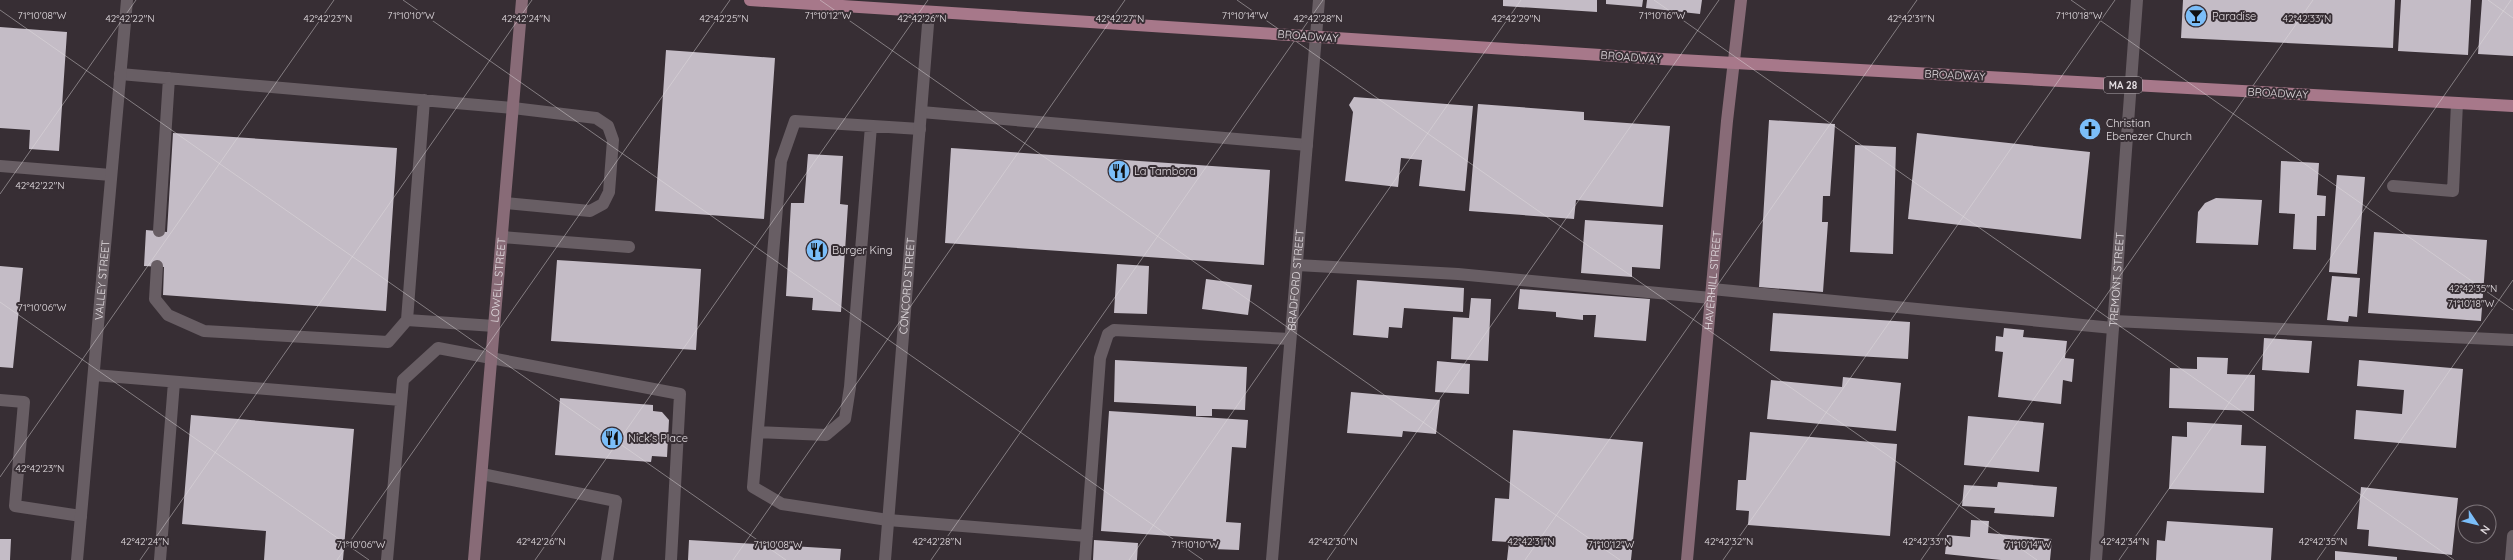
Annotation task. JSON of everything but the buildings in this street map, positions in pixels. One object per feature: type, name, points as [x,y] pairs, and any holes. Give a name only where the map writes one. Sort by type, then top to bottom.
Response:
[{"type":"main road","name":"BROADWAY","points":[[750,0],[1734,63],[2513,106]]},
{"type":"street","name":"VALLEY STREET","points":[[78,560],[127,0]]},
{"type":"street","name":"LOWELL STREET","points":[[474,560],[522,0]]},
{"type":"street","name":"BRADFORD STREET","points":[[1272,560],[1319,0]]},
{"type":"street","name":"HAVERHILL STREET","points":[[1687,560],[1711,293],[1741,0]]},
{"type":"street","name":"TREMONT STREET","points":[[2096,560],[2137,0]]},
{"type":"street","name":"CONCORD STREET","points":[[885,560],[929,12]]},
{"type":"street","points":[[120,74],[513,108],[596,118],[608,126],[613,140],[609,192],[603,204],[590,211],[505,203]]},
{"type":"street","points":[[159,231],[169,78]]},
{"type":"street","points":[[156,266],[155,299],[168,315],[204,331],[388,342],[407,320],[424,100]]},
{"type":"street","points":[[2393,186],[2453,191],[2457,103]]},
{"type":"street","points":[[921,112],[1307,145]]},
{"type":"street","points":[[920,129],[795,121],[781,161],[753,487],[782,504],[888,520],[1087,536]]},
{"type":"street","points":[[758,432],[826,435],[845,419],[850,387],[871,126]]},
{"type":"street","points":[[0,166],[111,175]]},
{"type":"street","points":[[502,237],[629,247]]},
{"type":"street","points":[[1297,266],[1458,274],[2113,324],[2513,340]]},
{"type":"street","points":[[407,320],[494,326]]},
{"type":"street","points":[[1085,560],[1100,358],[1108,334],[1114,330],[1290,339]]},
{"type":"street","points":[[387,560],[403,380],[438,348],[492,360],[680,394],[671,560]]},
{"type":"street","points":[[94,375],[401,400]]},
{"type":"street","points":[[160,560],[174,382]]},
{"type":"street","points":[[0,400],[24,402],[15,506],[81,516]]},
{"type":"street","points":[[482,474],[616,501],[607,560]]},
{"type":"street","points":[[2512,560],[2513,536]]},
{"type":"place","name":"Paradise","points":[[2196,16]]},
{"type":"place","name":"Christian Ebenezer Church","points":[[2090,129]]},
{"type":"place","name":"La Tambora","points":[[1119,171]]},
{"type":"place","name":"Burger King","points":[[817,250]]},
{"type":"place","name":"Nick's Place","points":[[612,438]]}]
